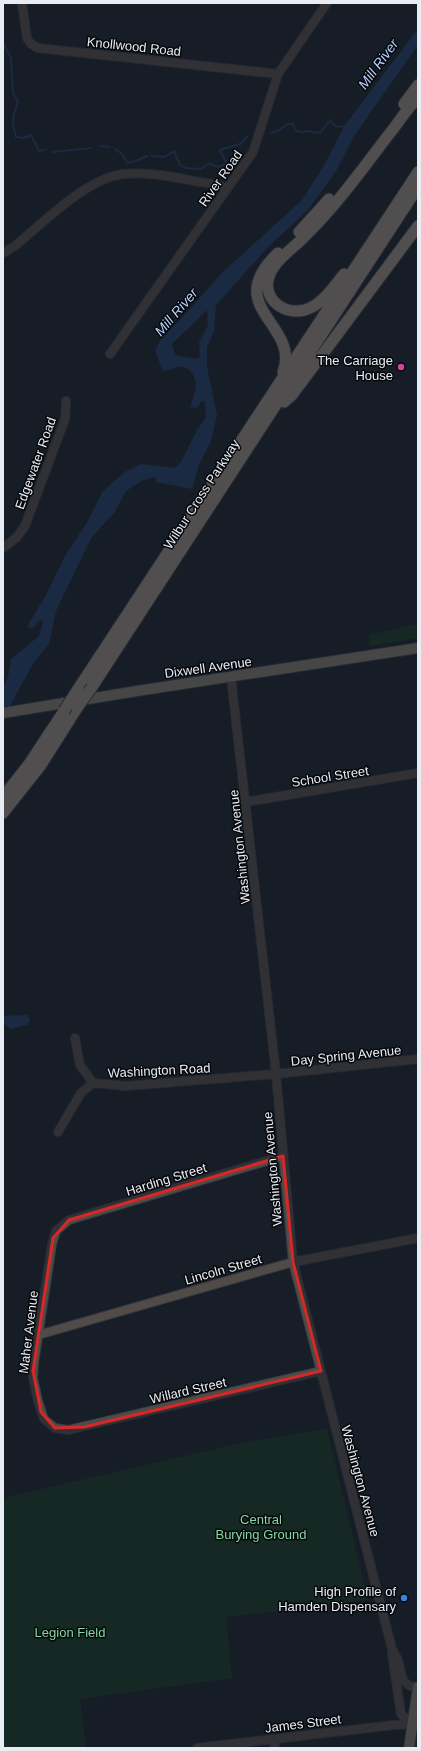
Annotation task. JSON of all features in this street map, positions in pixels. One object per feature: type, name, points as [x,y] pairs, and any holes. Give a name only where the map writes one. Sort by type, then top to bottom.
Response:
[{"type":"highway","points":[[277,386],[284,367],[286,353],[281,339],[262,311],[258,302],[256,292],[261,272],[267,263],[322,208],[418,85]]},
{"type":"highway","points":[[365,252],[353,262],[328,292],[312,308],[299,312],[285,310],[273,300],[268,281],[269,275],[276,264],[321,220],[418,98]]},
{"type":"highway","name":"Wilbur Cross Parkway","points":[[3,797],[29,764],[418,172]]},
{"type":"highway","name":"Wilbur Cross Parkway","points":[[3,813],[41,765],[274,410],[418,187]]},
{"type":"highway","points":[[274,410],[292,395],[418,226]]},
{"type":"main road","name":"Dixwell Avenue","points":[[7,712],[418,648]]},
{"type":"main road","points":[[409,1748],[418,1687]]},
{"type":"street","points":[[14,3],[23,5]]},
{"type":"street","name":"River Road","points":[[110,354],[253,152],[278,74],[327,3]]},
{"type":"street","name":"Knollwood Road","points":[[23,5],[27,38],[31,44],[38,48],[278,74]]},
{"type":"street","points":[[3,253],[15,246],[83,190],[110,176],[125,174],[154,174],[218,185],[227,189]]},
{"type":"street","name":"Edgewater Road","points":[[3,548],[17,537],[25,526],[65,419],[66,401]]},
{"type":"street","name":"Washington Avenue","points":[[231,677],[276,1074],[293,1262],[392,1649],[401,1714],[412,1724]]},
{"type":"street","name":"School Street","points":[[246,802],[418,774]]},
{"type":"street","name":"Washington Road","points":[[75,1038],[80,1064],[93,1083],[126,1086],[276,1074]]},
{"type":"street","name":"Day Spring Avenue","points":[[276,1074],[418,1059]]},
{"type":"street","points":[[58,1132],[81,1093],[93,1083]]},
{"type":"street","name":"Harding Street","points":[[59,1228],[69,1220],[283,1156]]},
{"type":"street","name":"Maher Avenue","points":[[59,1228],[52,1244],[33,1371],[34,1387],[44,1419],[50,1425],[61,1430]]},
{"type":"street","name":"Lincoln Street","points":[[38,1335],[293,1262],[418,1238]]},
{"type":"street","name":"Willard Street","points":[[61,1430],[84,1428],[321,1372]]},
{"type":"street","name":"Washington Avenue","points":[[392,1649],[398,1660],[403,1681],[410,1686],[418,1687]]},
{"type":"street","name":"James Street","points":[[196,1748],[412,1724]]},
{"type":"street","points":[[274,1739],[275,1748]]},
{"type":"highlighted area","points":[[283,1156],[293,1262],[321,1371],[84,1427],[55,1428],[41,1412],[33,1371],[53,1238],[69,1220]]},
{"type":"green space","points":[[418,624],[418,638],[370,646],[369,635]]},
{"type":"green space","points":[[327,1429],[368,1600],[226,1617],[232,1678],[80,1699],[86,1748],[3,1748],[3,1498],[250,1441]]},
{"type":"water","points":[[418,29],[418,45],[354,136],[336,171],[308,210],[269,246],[216,305],[214,331],[207,347],[207,367],[217,415],[211,441],[199,465],[192,489],[156,482],[155,477],[141,481],[126,491],[114,513],[91,538],[56,611],[49,644],[34,662],[12,702],[3,725],[3,687],[8,677],[11,659],[39,636],[43,622],[41,619],[32,629],[27,626],[45,597],[65,556],[86,524],[103,491],[125,472],[141,464],[174,468],[181,462],[196,432],[206,417],[205,402],[202,401],[197,408],[190,407],[195,393],[196,384],[190,371],[185,368],[176,367],[163,371],[155,351],[161,339],[222,273],[302,200],[323,167],[345,125]],"holes":[[[207,310],[208,325],[199,343],[200,356],[197,359],[175,355],[172,344]]]},
{"type":"water","points":[[28,1015],[30,1020],[27,1025],[11,1029],[3,1023],[3,1016]]},
{"type":"waterway","points":[[3,43],[11,58],[13,93],[18,102],[13,119],[16,137],[24,138],[31,135],[39,151],[44,150]]},
{"type":"waterway","points":[[271,133],[280,130],[287,124],[293,124],[296,131],[310,131],[316,133],[321,132],[330,120],[335,126],[340,127],[347,125]]},
{"type":"waterway","points":[[152,156],[165,157],[174,151],[180,165],[186,168],[201,169],[209,163],[218,167],[227,164],[220,150],[240,144],[247,137]]},
{"type":"waterway","points":[[100,146],[110,147]]},
{"type":"waterway","points":[[53,152],[91,148]]},
{"type":"waterway","points":[[115,149],[122,154],[127,163],[147,156]]},
{"type":"place","name":"The Carriage House","points":[[401,367]]},
{"type":"place","name":"High Profile of Hamden Dispensary","points":[[404,1598]]},
{"type":"water label","name":"Mill River","points":[[378,64]]},
{"type":"water label","name":"Mill River","points":[[176,312]]},
{"type":"park label","name":"Central Burying Ground","points":[[261,1526]]},
{"type":"park label","name":"Legion Field","points":[[70,1632]]}]
